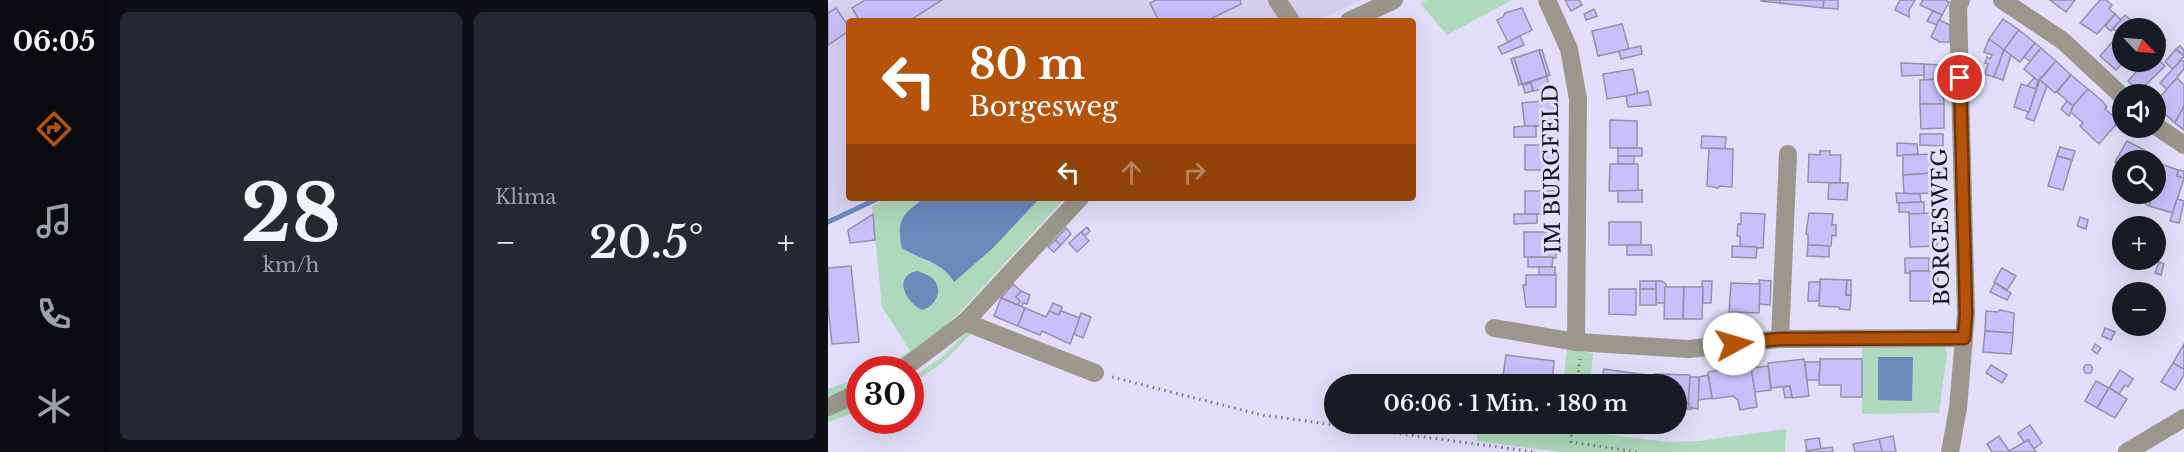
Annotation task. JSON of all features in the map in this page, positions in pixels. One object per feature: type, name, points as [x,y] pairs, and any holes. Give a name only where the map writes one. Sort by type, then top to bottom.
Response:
[{"type":"street","points":[[1277,0],[1289,18]]},
{"type":"street","points":[[1355,18],[1394,0]]},
{"type":"street","name":"IM BURGFELD","points":[[1547,0],[1569,49],[1578,99],[1576,342]]},
{"type":"street","name":"BORGESWEG","points":[[1950,452],[1958,408],[1966,314],[1958,7],[1960,0]]},
{"type":"street","points":[[2002,0],[2063,41],[2112,87]]},
{"type":"street","points":[[2166,133],[2184,145]]},
{"type":"street","points":[[1780,339],[1788,154]]},
{"type":"street","points":[[920,356],[965,322],[1077,201]]},
{"type":"street","points":[[965,322],[1095,373]]},
{"type":"street","points":[[1494,328],[1576,342],[1689,349],[1780,339],[1964,338]]},
{"type":"street","points":[[829,402],[846,397]]},
{"type":"street","points":[[2127,452],[2184,418]]},
{"type":"path","points":[[1576,342],[1580,354],[1578,374]]},
{"type":"path","points":[[1095,373],[1262,415],[1534,452]]},
{"type":"path","points":[[1572,434],[1571,442],[1637,452]]},
{"type":"shaded area","points":[[834,0],[1362,0],[1324,18],[846,18],[846,201],[864,201],[828,218],[828,4]]},
{"type":"green space","points":[[1427,0],[1512,0],[1447,35],[1420,3]]},
{"type":"green space","points":[[882,201],[920,201],[912,207],[912,254],[943,268],[955,281],[993,248],[1037,201],[1062,201],[961,311],[913,356],[901,356],[910,351],[882,307],[872,206]]},
{"type":"green space","points":[[971,328],[975,330],[942,363],[924,375],[924,369],[942,357]]},
{"type":"green space","points":[[1862,344],[1945,346],[1947,353],[1939,413],[1862,414]]},
{"type":"green space","points":[[1567,349],[1593,353],[1591,374],[1564,374]]},
{"type":"green space","points":[[846,383],[846,390],[828,396],[828,389]]},
{"type":"green space","points":[[846,409],[846,416],[828,422],[828,415]]},
{"type":"green space","points":[[1786,429],[1785,452],[1560,452],[1477,441],[1477,434],[1602,434],[1668,442],[1699,441]]},
{"type":"water","points":[[920,201],[1037,201],[993,248],[954,282],[944,270],[902,248],[900,231],[902,219]]},
{"type":"water","points":[[917,271],[932,278],[938,289],[934,302],[922,310],[907,296],[903,284],[909,274]]},
{"type":"water","points":[[1878,357],[1913,357],[1912,401],[1878,400]]},
{"type":"building","points":[[865,0],[942,0],[914,18],[858,18],[852,8]]},
{"type":"building","points":[[1156,0],[1240,0],[1241,4],[1212,18],[1158,18],[1150,3]]},
{"type":"building","points":[[1565,0],[1579,0],[1582,5],[1571,11]]},
{"type":"building","points":[[1780,0],[1780,3],[1761,1]]},
{"type":"building","points":[[1780,0],[1824,0],[1823,8],[1780,3]]},
{"type":"building","points":[[1824,0],[1838,0],[1838,9],[1823,8]]},
{"type":"building","points":[[1900,0],[1915,0],[1909,10],[1909,17],[1895,10]]},
{"type":"building","points":[[1923,0],[1949,2],[1942,15],[1920,5]]},
{"type":"building","points":[[2050,0],[2075,0],[2066,12]]},
{"type":"building","points":[[2100,0],[2106,0],[2112,5],[2109,9],[2115,14],[2097,34],[2080,23]]},
{"type":"building","points":[[836,8],[846,23],[846,33],[828,45],[828,13]]},
{"type":"building","points":[[1522,8],[1532,30],[1508,42],[1497,20],[1505,13]]},
{"type":"building","points":[[1594,9],[1597,16],[1586,20],[1584,14]]},
{"type":"building","points":[[1933,11],[1942,15],[1937,25],[1927,21]]},
{"type":"building","points":[[2115,14],[2119,18],[2112,18],[2111,31],[2105,26]]},
{"type":"building","points":[[2003,19],[2019,30],[2004,50],[1989,39]]},
{"type":"building","points":[[1939,20],[1950,25],[1950,42],[1940,42],[1931,37]]},
{"type":"building","points":[[1622,24],[1629,49],[1598,56],[1592,31]]},
{"type":"building","points":[[2019,30],[2035,43],[2020,62],[2004,50]]},
{"type":"building","points":[[1520,36],[1524,45],[1502,54],[1498,47]]},
{"type":"building","points":[[1989,39],[2004,50],[1994,77],[1985,74],[1988,64],[1985,63],[1987,57],[1990,59],[1992,55],[1984,52]]},
{"type":"building","points":[[2112,42],[2112,66],[2100,56]]},
{"type":"building","points":[[2035,43],[2041,48],[2030,61],[2024,57]]},
{"type":"building","points":[[1641,46],[1642,54],[1621,59],[1619,51]]},
{"type":"building","points":[[2180,46],[2184,50],[2184,56],[2176,49]]},
{"type":"building","points":[[2041,48],[2056,61],[2038,81],[2024,69]]},
{"type":"building","points":[[2176,49],[2184,56],[2173,69],[2166,61]]},
{"type":"building","points":[[1539,50],[1547,76],[1522,84],[1514,58]]},
{"type":"building","points":[[1539,50],[1542,50],[1550,75],[1547,76]]},
{"type":"building","points":[[2004,50],[2011,55],[2003,80],[1994,77]]},
{"type":"building","points":[[1514,58],[1522,84],[1519,85],[1511,59]]},
{"type":"building","points":[[2181,60],[2184,62],[2184,69],[2167,89],[2166,84],[2160,83]]},
{"type":"building","points":[[2056,61],[2071,75],[2055,93],[2040,80]]},
{"type":"building","points":[[1901,63],[1924,64],[1924,75],[1902,76]]},
{"type":"building","points":[[1924,64],[1940,65],[1940,79],[1924,80]]},
{"type":"building","points":[[1633,69],[1638,94],[1607,99],[1603,74]]},
{"type":"building","points":[[2136,72],[2159,72],[2146,84],[2131,84],[2128,81]]},
{"type":"building","points":[[2071,75],[2088,89],[2073,106],[2057,92]]},
{"type":"building","points":[[1547,76],[1549,88],[1533,91],[1531,83],[1523,85]]},
{"type":"building","points":[[2034,78],[2038,81],[2036,89],[2027,86]]},
{"type":"building","points":[[2177,78],[2184,85],[2184,106],[2175,123],[2166,115],[2166,90]]},
{"type":"building","points":[[1943,79],[1944,104],[1920,104],[1920,80]]},
{"type":"building","points":[[2040,80],[2047,86],[2034,121],[2026,118]]},
{"type":"building","points":[[1531,83],[1533,91],[1525,93],[1523,85]]},
{"type":"building","points":[[2021,84],[2036,89],[2029,112],[2014,107]]},
{"type":"building","points":[[2088,89],[2107,107],[2105,109],[2112,115],[2112,129],[2099,144],[2080,126],[2083,123],[2071,112],[2073,106]]},
{"type":"building","points":[[1648,91],[1651,105],[1628,107],[1626,96]]},
{"type":"building","points":[[1553,100],[1556,124],[1525,127],[1522,103]]},
{"type":"building","points":[[2067,101],[2073,106],[2069,116],[2061,109]]},
{"type":"building","points":[[1920,104],[1944,104],[1944,128],[1921,129]]},
{"type":"building","points":[[2184,106],[2184,130],[2175,123]]},
{"type":"building","points":[[1610,120],[1637,121],[1637,148],[1610,148]]},
{"type":"building","points":[[1536,126],[1536,137],[1514,137],[1514,127]]},
{"type":"building","points":[[1920,134],[1943,134],[1943,146],[1920,145]]},
{"type":"building","points":[[1702,136],[1726,137],[1725,149],[1701,148]]},
{"type":"building","points":[[2127,141],[2144,150],[2122,150]]},
{"type":"building","points":[[1897,143],[1917,144],[1918,154],[1897,156]]},
{"type":"building","points":[[1525,145],[1557,145],[1557,170],[1525,170]]},
{"type":"building","points":[[2060,147],[2075,151],[2072,160],[2057,156]]},
{"type":"building","points":[[1618,148],[1642,148],[1642,156],[1618,156]]},
{"type":"building","points":[[1709,148],[1733,149],[1732,187],[1707,186]]},
{"type":"building","points":[[1820,151],[1830,151],[1830,155],[1841,155],[1840,183],[1808,182],[1809,154],[1820,155]]},
{"type":"building","points":[[1934,154],[1935,173],[1903,175],[1903,155]]},
{"type":"building","points":[[1618,156],[1634,156],[1634,164],[1618,164]]},
{"type":"building","points":[[2057,156],[2072,160],[2063,190],[2048,186]]},
{"type":"building","points":[[1610,164],[1638,164],[1638,191],[1609,191]]},
{"type":"building","points":[[2166,166],[2178,170],[2177,176],[2184,178],[2173,213],[2149,206],[2150,204],[2166,204]]},
{"type":"building","points":[[2178,170],[2184,171],[2184,178],[2177,176]]},
{"type":"building","points":[[1935,173],[1935,193],[1904,194],[1903,175]]},
{"type":"building","points":[[1829,183],[1848,183],[1847,200],[1828,199]]},
{"type":"building","points":[[1642,190],[1642,202],[1618,202],[1618,191]]},
{"type":"building","points":[[1525,191],[1557,191],[1556,214],[1525,214]]},
{"type":"building","points":[[1896,193],[1920,194],[1921,202],[1897,203]]},
{"type":"building","points":[[2177,199],[2184,201],[2179,223],[2170,221]]},
{"type":"building","points":[[1924,202],[1924,214],[1899,212],[1899,203]]},
{"type":"building","points":[[1741,213],[1765,214],[1763,248],[1740,247],[1740,236],[1737,236],[1738,224],[1741,224]]},
{"type":"building","points":[[1809,213],[1833,214],[1832,225],[1836,225],[1836,236],[1832,235],[1831,246],[1808,245],[1808,234],[1806,234]]},
{"type":"building","points":[[1936,213],[1936,223],[1939,223],[1937,246],[1910,247],[1909,214]]},
{"type":"building","points":[[873,214],[875,240],[850,243],[848,230]]},
{"type":"building","points":[[1514,214],[1537,214],[1537,223],[1514,224]]},
{"type":"building","points":[[2080,217],[2088,220],[2086,229],[2077,226]]},
{"type":"building","points":[[1609,222],[1641,222],[1641,245],[1609,245]]},
{"type":"building","points":[[1087,227],[1090,231],[1085,236],[1081,232]]},
{"type":"building","points":[[1066,228],[1071,234],[1061,245],[1055,240]]},
{"type":"building","points":[[1081,232],[1089,241],[1077,252],[1069,243]]},
{"type":"building","points":[[1524,232],[1556,232],[1556,258],[1524,257]]},
{"type":"building","points":[[1055,240],[1061,245],[1054,252],[1048,247]]},
{"type":"building","points":[[1627,245],[1651,245],[1652,255],[1627,255]]},
{"type":"building","points":[[1808,245],[1829,246],[1829,257],[1807,256]]},
{"type":"building","points":[[1732,246],[1757,247],[1756,258],[1732,257]]},
{"type":"building","points":[[1528,257],[1553,257],[1552,267],[1528,267]]},
{"type":"building","points":[[1905,258],[1929,258],[1929,271],[1905,273]]},
{"type":"building","points":[[851,266],[859,342],[832,344],[828,307],[828,268]]},
{"type":"building","points":[[1539,267],[1555,267],[1555,275],[1539,275]]},
{"type":"building","points":[[2002,268],[2016,276],[2007,290],[1994,282]]},
{"type":"building","points":[[2156,270],[2162,270],[2161,275],[2155,273]]},
{"type":"building","points":[[1910,271],[1938,271],[1937,301],[1910,301]]},
{"type":"building","points":[[1526,275],[1556,275],[1556,307],[1526,307],[1523,285],[1526,285]]},
{"type":"building","points":[[1820,279],[1847,280],[1846,295],[1851,295],[1850,310],[1819,306]]},
{"type":"building","points":[[1759,280],[1771,281],[1770,305],[1759,304]]},
{"type":"building","points":[[1847,280],[1851,280],[1851,295],[1846,295]]},
{"type":"building","points":[[1640,281],[1656,281],[1656,289],[1640,289]]},
{"type":"building","points":[[1656,281],[1666,284],[1665,303],[1656,303]]},
{"type":"building","points":[[1702,281],[1712,281],[1711,303],[1703,303]]},
{"type":"building","points":[[1809,282],[1820,282],[1819,301],[1808,301]]},
{"type":"building","points":[[1731,283],[1760,284],[1759,313],[1729,312]]},
{"type":"building","points":[[1995,283],[2011,293],[2007,300],[1990,292]]},
{"type":"building","points":[[1013,284],[1021,291],[1016,297],[1020,301],[1018,305],[1001,298]]},
{"type":"building","points":[[1665,287],[1684,287],[1683,319],[1664,319]]},
{"type":"building","points":[[1684,287],[1703,287],[1702,319],[1683,319]]},
{"type":"building","points":[[1609,289],[1636,289],[1636,315],[1609,314]]},
{"type":"building","points":[[1640,289],[1656,289],[1656,305],[1640,305]]},
{"type":"building","points":[[1021,291],[1030,295],[1027,304],[1023,303],[1022,307],[1018,305],[1020,301],[1016,297]]},
{"type":"building","points":[[1001,298],[1025,308],[1018,326],[994,316]]},
{"type":"building","points":[[1053,303],[1062,307],[1059,315],[1049,312]]},
{"type":"building","points":[[1025,308],[1046,317],[1049,311],[1059,315],[1061,311],[1080,318],[1070,344],[1042,331],[1040,335],[1018,326]]},
{"type":"building","points":[[2000,310],[2014,313],[2013,333],[1985,331],[1986,311],[1998,312]]},
{"type":"building","points":[[1081,313],[1091,317],[1083,338],[1074,334]]},
{"type":"building","points":[[2105,328],[2112,331],[2111,340],[2102,336]]},
{"type":"building","points":[[1985,331],[2013,333],[2011,354],[1983,352]]},
{"type":"building","points":[[2095,344],[2101,348],[2097,354],[2092,350]]},
{"type":"building","points":[[2184,344],[2184,369],[2173,363]]},
{"type":"building","points":[[1506,355],[1554,361],[1553,374],[1503,374]]},
{"type":"building","points":[[1804,359],[1809,396],[1792,398],[1790,386],[1771,388],[1768,363]]},
{"type":"building","points":[[1820,359],[1862,359],[1862,397],[1841,397],[1841,385],[1819,385]]},
{"type":"building","points":[[1805,362],[1820,362],[1819,380],[1807,380]]},
{"type":"building","points":[[2173,363],[2184,369],[2184,375],[2175,390],[2161,382]]},
{"type":"building","points":[[2088,364],[2093,369],[2088,374],[2083,369]]},
{"type":"building","points":[[1751,365],[1757,407],[1740,410],[1738,400],[1733,396],[1712,399],[1708,372]]},
{"type":"building","points":[[1991,365],[2007,375],[2002,383],[1986,373]]},
{"type":"building","points":[[1768,366],[1771,390],[1755,392],[1751,368]]},
{"type":"building","points":[[1604,369],[1639,374],[1603,374]]},
{"type":"building","points":[[2120,370],[2133,379],[2128,387],[2125,385],[2119,394],[2109,388]]},
{"type":"building","points":[[1687,375],[1690,375],[1690,403],[1687,403]]},
{"type":"building","points":[[1708,375],[1712,398],[1698,400],[1699,377]]},
{"type":"building","points":[[1690,377],[1699,377],[1698,409],[1688,407]]},
{"type":"building","points":[[2096,381],[2109,388],[2097,408],[2085,401]]},
{"type":"building","points":[[1790,386],[1792,397],[1785,398],[1783,387]]},
{"type":"building","points":[[2109,388],[2127,399],[2115,418],[2097,408]]},
{"type":"building","points":[[2030,425],[2042,443],[2033,449],[2028,440],[2024,442],[2018,433]]},
{"type":"building","points":[[1893,436],[1896,452],[1882,452],[1879,439]]},
{"type":"building","points":[[1999,436],[2009,451],[2028,440],[2036,452],[1992,452],[1987,444]]},
{"type":"building","points":[[1819,438],[1821,449],[1807,451],[1805,440]]},
{"type":"building","points":[[1879,439],[1882,452],[1855,452],[1853,444]]},
{"type":"building","points":[[1832,447],[1833,452],[1806,452],[1806,451]]},
{"type":"waterway","points":[[828,222],[873,201]]},
{"type":"route","points":[[1734,344],[1780,339],[1964,338],[1966,314],[1960,78]]}]
